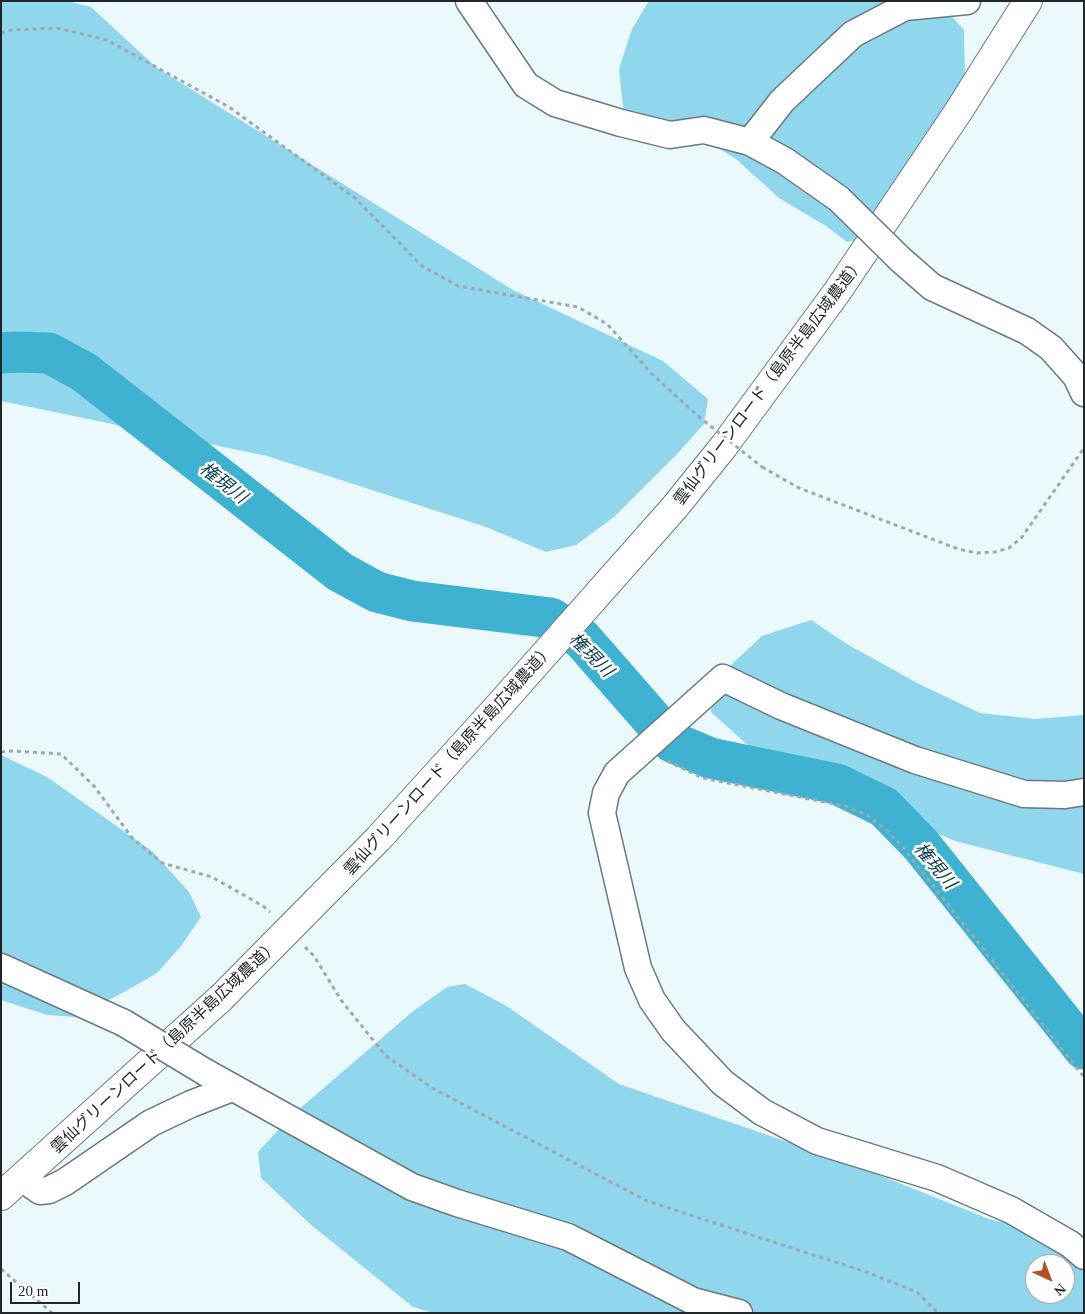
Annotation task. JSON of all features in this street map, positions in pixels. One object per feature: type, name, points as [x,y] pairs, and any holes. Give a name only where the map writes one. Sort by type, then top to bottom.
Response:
[{"type":"street","points":[[469,1],[526,85],[556,103],[621,123],[670,135],[704,130],[750,142],[785,161],[840,199],[900,260],[932,287],[1027,331],[1050,348],[1076,376],[1084,393]]},
{"type":"street","points":[[750,142],[782,101],[853,34],[905,7],[967,1]]},
{"type":"street","name":"雲仙グリーンロード（島原半島広域農道）","points":[[1,1196],[221,998],[378,839],[674,508],[724,446],[837,292],[958,112],[1028,1]]},
{"type":"street","points":[[1084,792],[1065,795],[1024,794],[915,760],[781,706],[723,678],[616,773],[606,793],[602,813],[638,968],[652,1000],[673,1030],[723,1083],[762,1112],[817,1141],[937,1178],[1011,1210],[1070,1244],[1084,1256]]},
{"type":"street","points":[[1,967],[124,1022],[232,1088],[412,1187],[457,1203],[568,1237],[693,1301],[740,1313]]},
{"type":"street","points":[[24,1176],[40,1191],[49,1190],[65,1182],[151,1124],[191,1104],[232,1088]]},
{"type":"path","points":[[1,33],[12,30],[57,28],[107,40],[229,107],[355,198],[422,266],[458,286],[578,306],[607,324],[653,375],[698,416],[762,467],[799,488],[958,549],[977,553],[995,552],[1009,548],[1022,537],[1084,448]]},
{"type":"path","points":[[658,735],[660,758],[703,778],[845,806],[867,815],[885,829],[900,845],[1084,1077]]},
{"type":"path","points":[[1,752],[61,754],[94,786],[133,839],[162,862],[212,878],[263,906],[276,918]]},
{"type":"path","points":[[301,944],[314,956],[341,1000],[385,1055],[434,1089],[647,1201],[866,1272],[917,1292],[938,1313]]},
{"type":"path","points":[[1,1270],[52,1313]]},
{"type":"shaded area","points":[[1,1],[67,1],[91,7],[157,68],[513,290],[663,361],[708,399],[704,424],[614,517],[576,545],[546,552],[486,527],[267,456],[1,401]]},
{"type":"shaded area","points":[[649,1],[938,1],[964,30],[965,78],[877,236],[847,242],[826,226],[779,198],[736,159],[705,140],[624,114],[619,69],[632,29]]},
{"type":"shaded area","points":[[811,620],[847,644],[919,684],[980,713],[1035,719],[1084,715],[1084,874],[955,841],[829,787],[753,750],[711,712],[712,690],[731,665],[762,636]]},
{"type":"shaded area","points":[[1,755],[47,777],[152,851],[189,892],[201,917],[181,946],[157,973],[75,1017],[47,1015],[1,1000]]},
{"type":"shaded area","points":[[465,984],[505,1005],[619,1084],[849,1163],[989,1219],[1084,1242],[1084,1313],[433,1313],[413,1307],[310,1224],[261,1178],[258,1152],[290,1117],[412,1012],[447,987]]},
{"type":"waterway","name":"権現川","points":[[1,353],[49,353],[84,372],[340,572],[377,592],[412,601],[551,618],[582,639],[672,742],[710,758],[837,784],[884,807],[921,845],[1084,1049]]}]
